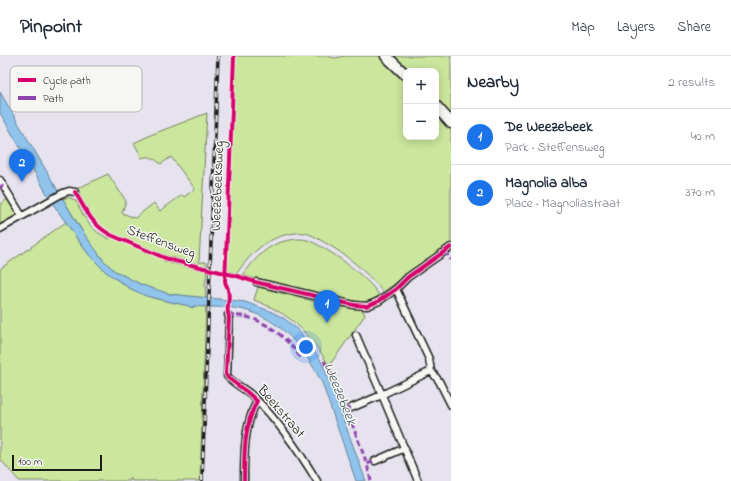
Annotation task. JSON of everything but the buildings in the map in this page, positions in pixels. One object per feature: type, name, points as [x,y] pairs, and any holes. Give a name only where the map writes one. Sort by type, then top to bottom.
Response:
[{"type":"main road","points":[[386,56],[403,73]]},
{"type":"main road","points":[[439,109],[451,123]]},
{"type":"street","points":[[0,180],[22,216]]},
{"type":"street","points":[[0,229],[63,193],[75,192]]},
{"type":"street","points":[[256,282],[354,305],[367,306],[379,301],[396,289],[408,277],[451,247]]},
{"type":"street","points":[[396,289],[429,358],[431,371],[440,381],[451,405]]},
{"type":"street","name":"Beekstraat","points":[[228,315],[227,376],[248,392],[272,417],[301,455],[318,481]]},
{"type":"street","points":[[356,335],[418,481]]},
{"type":"street","points":[[351,408],[382,395],[431,371]]},
{"type":"street","points":[[244,481],[247,430],[253,408],[257,401]]},
{"type":"street","points":[[374,461],[404,448]]},
{"type":"green space","points":[[235,56],[327,56],[335,58],[344,56],[380,56],[403,78],[403,140],[439,140],[439,115],[451,128],[451,244],[383,292],[363,270],[347,257],[316,237],[303,233],[281,236],[266,243],[248,259],[237,273],[227,271]]},
{"type":"green space","points":[[391,56],[451,56],[451,118],[439,104],[439,68],[404,68]]},
{"type":"green space","points":[[207,113],[199,262],[206,262],[207,266],[167,256],[113,234],[98,225],[76,189],[108,174],[126,201],[122,213],[135,218],[154,203],[160,211],[182,195],[184,197],[195,189],[171,157],[161,164],[152,158],[141,158],[134,143]]},
{"type":"green space","points":[[68,197],[76,201],[84,217],[92,227],[98,233],[109,239],[111,237],[155,255],[166,262],[206,271],[206,298],[159,292],[115,271],[104,261],[87,239],[63,199]]},
{"type":"green space","points":[[7,199],[17,215],[0,225],[0,205]]},
{"type":"green space","points":[[66,222],[82,245],[99,265],[120,282],[132,289],[156,299],[190,307],[206,306],[200,481],[132,481],[130,477],[130,481],[19,481],[0,459],[0,269]]},
{"type":"green space","points":[[297,239],[315,243],[346,263],[366,280],[379,295],[372,300],[363,302],[345,300],[262,281],[243,275],[266,250],[281,242]]},
{"type":"green space","points":[[258,287],[324,304],[362,309],[365,315],[329,366],[314,343],[289,318],[279,311],[254,300]]},
{"type":"water","points":[[0,92],[10,109],[10,112],[12,112],[80,228],[104,261],[115,271],[142,285],[170,294],[245,302],[270,311],[285,319],[299,331],[320,359],[326,372],[366,481],[356,481],[322,383],[308,358],[290,336],[267,319],[254,313],[229,308],[193,306],[193,308],[146,296],[129,288],[106,272],[89,255],[53,204],[0,113]]},
{"type":"railway","points":[[202,481],[218,56]]},
{"type":"marked path","points":[[0,188],[3,185]]},
{"type":"marked path","points":[[445,251],[451,260]]},
{"type":"marked path","points":[[228,315],[247,317],[265,324],[285,339],[301,358]]},
{"type":"marked path","points":[[324,361],[330,370],[341,399],[347,410]]},
{"type":"marked path","points":[[351,408],[347,410],[367,464]]},
{"type":"marked path","points":[[371,481],[367,464],[375,461]]},
{"type":"cycle path","name":"Weezebeeksweg","points":[[234,56],[225,281],[229,293],[226,374],[228,378],[257,401],[249,420],[247,430],[244,481]]},
{"type":"cycle path","name":"Steffensweg","points":[[75,192],[90,216],[104,231],[165,258],[255,282],[354,305],[367,306],[379,301],[396,289],[408,277],[451,247]]},
{"type":"place","name":"Magnolia alba","points":[[22,182]]},
{"type":"place","name":"De Weezebeek","points":[[327,323]]},
{"type":"water label","name":"Weezebeek","points":[[340,394]]}]
